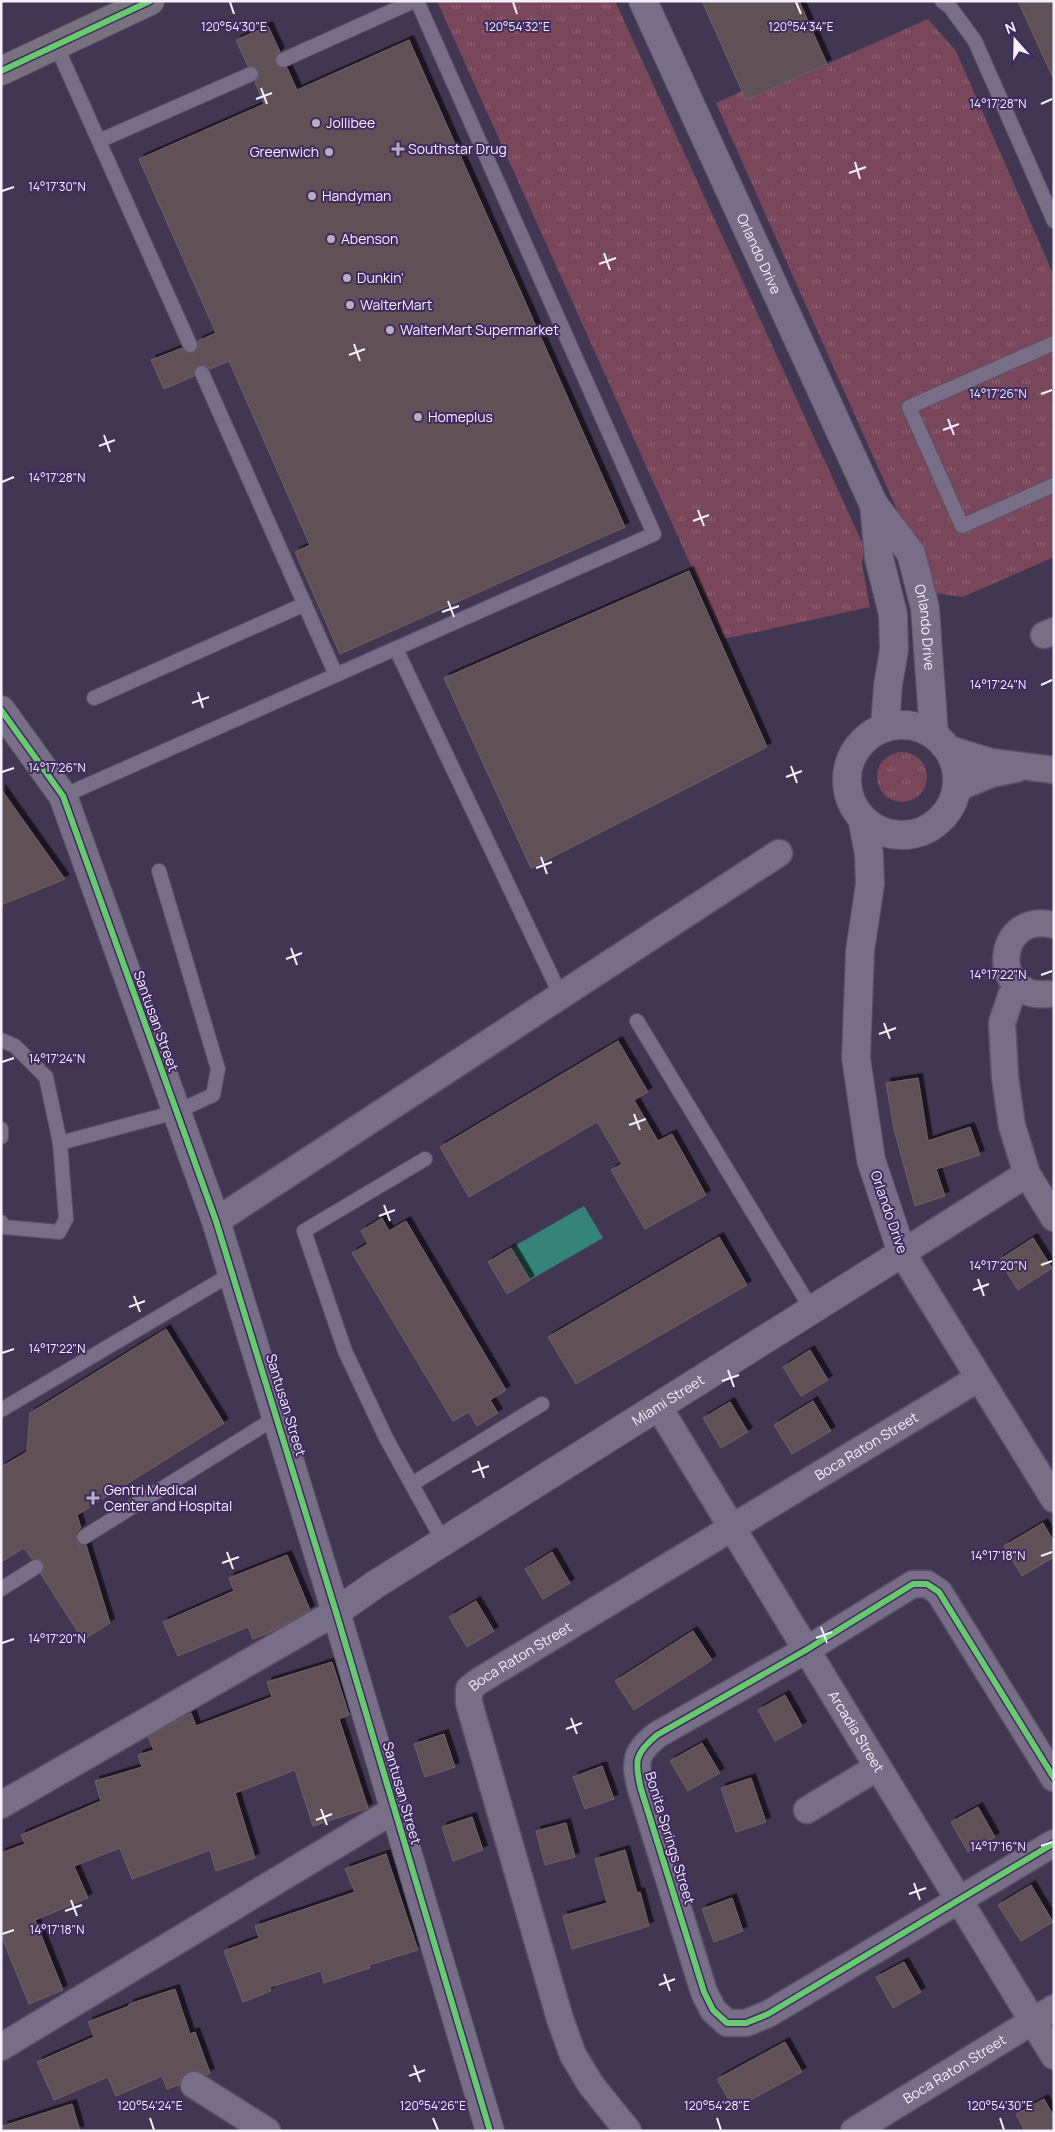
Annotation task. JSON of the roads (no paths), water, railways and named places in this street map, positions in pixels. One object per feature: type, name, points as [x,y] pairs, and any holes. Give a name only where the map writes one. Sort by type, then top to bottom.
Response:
[{"type":"main road","points":[[1,71],[150,1]]},
{"type":"street","name":"Orlando Drive","points":[[643,1],[874,505],[911,553],[925,608],[941,742]]},
{"type":"street","name":"Orlando Drive","points":[[874,505],[878,558],[893,614],[894,650],[888,685],[885,727]]},
{"type":"street","name":"Santusan Street","points":[[1,710],[63,796],[216,1221],[336,1612],[490,2131]]},
{"type":"street","points":[[941,742],[955,761],[958,774],[953,804],[944,817],[931,827],[916,834],[900,835],[886,833],[873,827],[862,818],[851,803],[846,785],[848,766],[855,749],[868,735],[885,727],[902,724],[919,726],[941,742],[991,762],[1054,770]]},
{"type":"street","points":[[957,788],[991,774],[1026,767]]},
{"type":"street","name":"Orlando Drive","points":[[862,818],[869,854],[870,884],[860,951],[856,1058],[871,1160],[902,1253],[1054,1499]]},
{"type":"street","name":"Orlando Drive","points":[[870,884],[882,857],[900,835]]},
{"type":"street","points":[[216,1221],[779,853]]},
{"type":"street","points":[[1048,994],[1032,994],[1018,987],[1006,966],[1006,957],[1010,941],[1015,934],[1030,925],[1038,923],[1054,925]]},
{"type":"street","points":[[1018,987],[1010,996],[1002,1024],[1005,1077],[1012,1126],[1027,1174],[1054,1218]]},
{"type":"street","name":"Miami Street","points":[[336,1612],[376,1584],[1027,1174]]},
{"type":"street","name":"Boca Raton Street","points":[[628,2131],[591,2085],[573,2055],[560,2018],[470,1703],[470,1689],[479,1681],[979,1378]]},
{"type":"street","name":"Arcadia Street","points":[[658,1406],[959,1900],[1043,2015],[1054,2056]]},
{"type":"street","name":"Bonita Springs Street","points":[[1054,1778],[939,1592],[927,1584],[913,1584],[806,1650],[657,1735],[643,1746],[636,1759],[641,1788],[704,1992],[713,2010],[727,2023],[746,2023],[768,2014],[1054,1843]]},
{"type":"street","points":[[1,1805],[336,1612]]},
{"type":"street","points":[[807,1810],[878,1767]]},
{"type":"street","points":[[1,2047],[394,1810]]},
{"type":"street","name":"Boca Raton Street","points":[[854,2131],[1043,2015]]},
{"type":"street","points":[[194,2085],[267,2131]]},
{"type":"lane","points":[[63,796],[654,534],[415,1],[283,60]]},
{"type":"lane","points":[[942,1],[950,7],[975,41],[1054,221]]},
{"type":"lane","points":[[56,45],[190,344]]},
{"type":"lane","points":[[99,141],[251,74]]},
{"type":"lane","points":[[1054,343],[909,407],[962,526],[1054,485]]},
{"type":"lane","points":[[202,373],[336,675]]},
{"type":"lane","points":[[94,698],[305,604]]},
{"type":"lane","points":[[396,649],[561,996]]},
{"type":"lane","points":[[60,1143],[176,1112],[213,1094],[218,1069],[159,870]]},
{"type":"lane","points":[[637,1021],[812,1310]]},
{"type":"lane","points":[[1,1040],[14,1046],[46,1077],[60,1143],[66,1219],[59,1232],[4,1227],[1,1222]]},
{"type":"lane","points":[[1,1129],[1,1137]]},
{"type":"lane","points":[[426,1160],[304,1231],[345,1351],[386,1438],[443,1542]]},
{"type":"lane","points":[[1,1410],[233,1273]]},
{"type":"lane","points":[[412,1484],[542,1404]]},
{"type":"lane","points":[[84,1537],[276,1417]]},
{"type":"lane","points":[[1,1588],[36,1567]]},
{"type":"place","name":"Jollibee","points":[[316,123]]},
{"type":"place","name":"Southstar Drug","points":[[398,149]]},
{"type":"place","name":"Greenwich","points":[[329,152]]},
{"type":"place","name":"Handyman","points":[[312,196]]},
{"type":"place","name":"Abenson","points":[[331,239]]},
{"type":"place","name":"Dunkin'","points":[[347,278]]},
{"type":"place","name":"WalterMart","points":[[350,305]]},
{"type":"place","name":"WalterMart Supermarket","points":[[390,330]]},
{"type":"place","name":"Homeplus","points":[[418,417]]},
{"type":"place","name":"Gentri Medical Center and Hospital","points":[[93,1498]]}]
